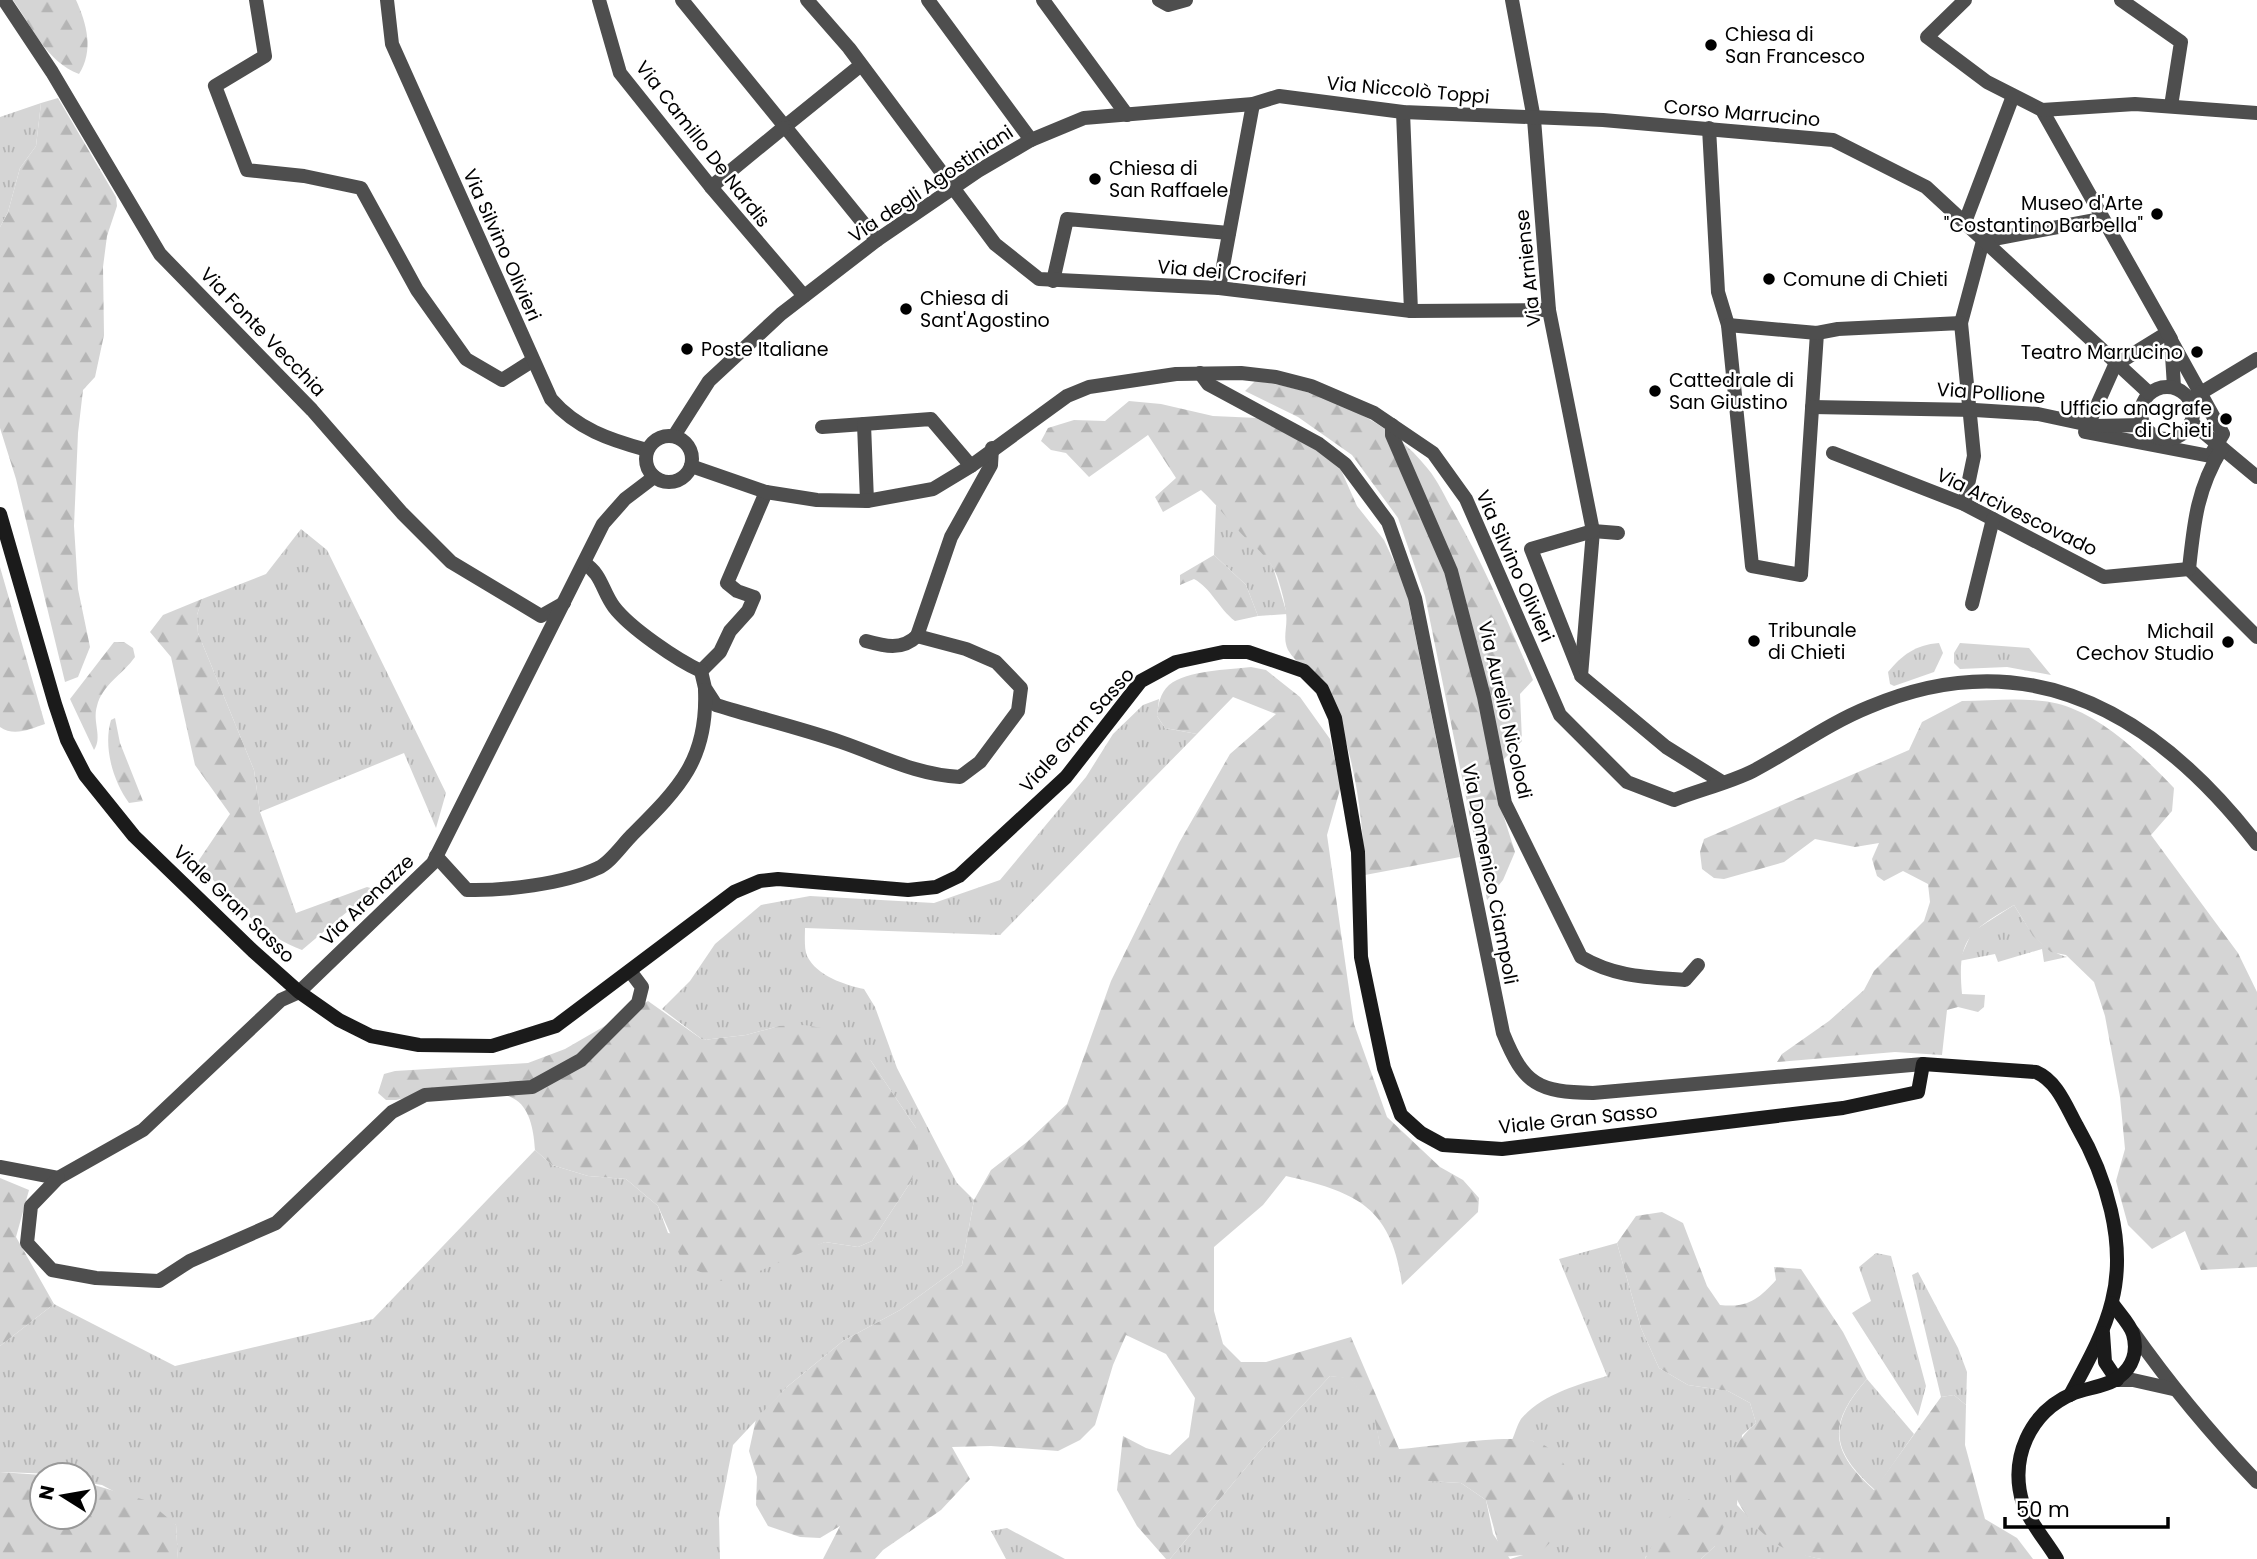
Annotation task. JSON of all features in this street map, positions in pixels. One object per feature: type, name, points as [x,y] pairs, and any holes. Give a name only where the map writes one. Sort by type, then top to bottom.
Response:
[{"type":"main road","name":"Viale Gran Sasso","points":[[0,514],[67,740],[91,785],[134,836],[299,992],[339,1020],[371,1036],[419,1045],[492,1046],[556,1026],[734,892],[760,881],[778,879],[908,890],[936,887],[960,876],[1066,777],[1141,681],[1176,662],[1223,652],[1248,652],[1304,671],[1322,689],[1335,718],[1358,852],[1363,969],[1384,1068],[1401,1115],[1421,1133],[1443,1145],[1502,1149],[1843,1108],[1918,1092],[1923,1064]]},
{"type":"main road","points":[[1923,1064],[2029,1070],[2051,1080],[2098,1161],[2109,1203],[2116,1267],[2112,1303],[2103,1328],[2070,1395]]},
{"type":"main road","points":[[2057,1559],[2024,1507],[2017,1477],[2019,1453],[2031,1429],[2049,1409],[2070,1395],[2117,1380],[2133,1361],[2133,1332],[2112,1303]]},
{"type":"main road","points":[[2103,1328],[2105,1362],[2117,1380]]},
{"type":"street","name":"Via Fonte Vecchia","points":[[4,0],[52,72],[160,254],[312,410],[402,513],[452,562],[541,616],[564,603]]},
{"type":"street","points":[[256,0],[265,56],[215,86],[247,170],[304,176],[361,188],[417,290],[466,359],[502,380],[532,361]]},
{"type":"street","name":"Via Silvino Olivieri","points":[[387,0],[392,44],[551,399],[573,421],[600,437],[647,450]]},
{"type":"street","name":"Via Camillo De Nardis","points":[[599,0],[620,73],[711,187],[804,296]]},
{"type":"street","points":[[682,0],[783,128],[877,240]]},
{"type":"street","name":"Via dei Crociferi","points":[[807,0],[861,65],[951,189],[995,244],[1039,279],[1219,288],[1411,311],[1549,310]]},
{"type":"street","points":[[928,0],[1031,140]]},
{"type":"street","points":[[1043,0],[1127,114]]},
{"type":"street","points":[[1164,2],[1186,0]]},
{"type":"street","name":"Via Arniense","points":[[1512,0],[1534,119],[1549,310],[1593,531],[1581,676]]},
{"type":"street","points":[[1965,0],[1927,37],[1987,82],[2042,110],[2136,104],[2257,113]]},
{"type":"street","points":[[2121,0],[2181,41],[2171,106]]},
{"type":"street","points":[[711,187],[861,65]]},
{"type":"street","name":"Via degli Agostiniani","points":[[674,436],[700,392],[804,296],[877,240],[951,189],[1031,140],[1084,118],[1253,104],[1279,96]]},
{"type":"street","name":"Via Niccolò Toppi","points":[[1279,96],[1403,112],[1534,119]]},
{"type":"street","points":[[1965,222],[2013,96]]},
{"type":"street","points":[[1219,288],[1253,104]]},
{"type":"street","points":[[2042,110],[2171,340],[2174,387]]},
{"type":"street","points":[[1403,112],[1411,311]]},
{"type":"street","name":"Corso Marrucino","points":[[1534,119],[1709,128],[1833,140],[1926,187],[2115,365],[2149,393]]},
{"type":"street","points":[[1709,128],[1718,292],[1728,325],[1752,566],[1801,575],[1817,333]]},
{"type":"street","points":[[1053,281],[1067,219],[1229,233]]},
{"type":"street","points":[[1964,504],[1974,456],[1961,323],[1983,241],[2101,219]]},
{"type":"street","points":[[1728,325],[1817,333],[1838,329],[1961,323]]},
{"type":"street","points":[[2167,333],[2115,365],[2085,432],[2210,456],[2219,446]]},
{"type":"street","points":[[2167,333],[2195,397],[2223,434],[2206,475],[2196,509],[2189,569],[2257,637]]},
{"type":"street","points":[[2195,397],[2174,387],[2165,387],[2149,393],[2141,408],[2143,425],[2155,437],[2172,439],[2187,430],[2195,397],[2257,359]]},
{"type":"street","name":"Via Silvino Olivieri","points":[[691,466],[765,492],[817,500],[867,501],[933,489],[971,466],[992,448],[1067,396],[1089,387],[1148,377],[1200,373],[1241,373],[1294,380],[1374,413],[1433,453],[1466,499],[1560,715],[1628,782],[1674,800],[1752,772],[1825,726],[1918,690],[1980,680],[2033,683],[2084,700],[2120,717],[2200,776],[2257,844]]},
{"type":"street","name":"Via Domenico Ciampoli","points":[[1200,373],[1208,384],[1293,427],[1345,464],[1388,522],[1415,598],[1503,1033],[1514,1061],[1528,1080],[1546,1090],[1593,1093],[1923,1064]]},
{"type":"street","name":"Via Pollione","points":[[1812,407],[1970,410],[2039,414],[2088,425],[2143,425]]},
{"type":"street","points":[[822,427],[931,419],[971,466]]},
{"type":"street","points":[[2191,422],[2257,477]]},
{"type":"street","points":[[864,424],[867,501]]},
{"type":"street","name":"Via Aurelio Nicolodi","points":[[1392,425],[1392,435],[1451,571],[1484,697],[1505,803],[1581,957],[1604,971],[1665,978],[1685,979],[1698,965]]},
{"type":"street","points":[[674,436],[681,439],[691,451],[691,466],[675,481],[668,482],[654,477],[646,465],[647,450],[655,440],[674,436]]},
{"type":"street","name":"Via Arcivescovado","points":[[1810,445],[1964,504],[2104,577],[2189,569]]},
{"type":"street","points":[[866,641],[895,647],[917,636],[951,537],[991,465],[992,448]]},
{"type":"street","name":"Via Arenazze","points":[[58,1178],[144,1130],[281,1000],[299,992],[436,856],[584,563],[615,509],[654,477]]},
{"type":"street","points":[[701,671],[720,652],[754,597],[737,591],[727,583],[765,492]]},
{"type":"street","points":[[1972,604],[1993,519]]},
{"type":"street","points":[[1618,533],[1593,531],[1531,550],[1581,676],[1666,747],[1722,782]]},
{"type":"street","points":[[436,856],[467,890],[496,891],[599,868],[670,797],[699,751],[706,719],[705,688],[701,671],[658,645],[614,607],[596,570],[584,563]]},
{"type":"street","points":[[705,688],[716,705],[874,753],[910,770],[934,776],[960,777],[979,762],[1018,711],[1021,688],[996,662],[966,649],[917,636]]},
{"type":"street","points":[[58,1178],[31,1206],[27,1243],[52,1270],[96,1278],[159,1281],[190,1261],[276,1223],[392,1112],[425,1095],[532,1087],[581,1060],[638,1003],[642,987],[629,971]]},
{"type":"street","points":[[0,1167],[58,1178]]},
{"type":"street","points":[[2133,1332],[2173,1389],[2257,1482]]},
{"type":"street","points":[[2117,1380],[2144,1382],[2173,1389]]},
{"type":"green space","points":[[13,0],[76,0],[83,18],[88,47],[79,74],[49,52]]},
{"type":"green space","points":[[58,98],[116,197],[117,206],[107,236],[103,267],[104,335],[95,377],[83,390],[78,433],[74,526],[78,589],[90,647],[78,677],[65,682],[16,479],[0,428],[0,227],[8,212],[20,168],[36,146],[41,103]]},
{"type":"green space","points":[[41,103],[36,146],[20,168],[8,212],[0,227],[0,117]]},
{"type":"green space","points":[[1255,381],[1302,391],[1350,409],[1394,435],[1412,451],[1441,489],[1505,615],[1533,680],[1520,694],[1522,741],[1503,760],[1500,805],[1515,852],[1503,880],[1487,900],[1425,596],[1398,518],[1352,455],[1298,417],[1245,391]]},
{"type":"green space","points":[[1129,401],[1161,404],[1213,416],[1258,418],[1307,442],[1341,470],[1357,506],[1384,540],[1405,585],[1460,857],[1365,875],[1359,802],[1341,726],[1321,684],[1288,650],[1285,641],[1283,598],[1276,573],[1267,559],[1201,490],[1163,512],[1155,497],[1176,478],[1148,435],[1089,477],[1066,453],[1051,450],[1041,441],[1048,428],[1074,420],[1105,421]]},
{"type":"green space","points":[[1216,505],[1262,551],[1273,567],[1287,614],[1258,616],[1246,585],[1214,555]]},
{"type":"green space","points":[[301,529],[327,550],[446,793],[436,828],[404,753],[260,812],[254,770],[198,633],[197,615],[202,599],[266,574]]},
{"type":"green space","points":[[1214,555],[1246,585],[1258,616],[1235,621],[1194,579],[1180,585],[1180,575]]},
{"type":"green space","points":[[0,567],[45,724],[22,731],[0,727]]},
{"type":"green space","points":[[202,599],[197,615],[198,633],[254,770],[260,812],[296,913],[367,887],[374,889],[302,950],[286,943],[258,924],[197,863],[230,814],[195,765],[171,657],[150,632],[163,615]]},
{"type":"green space","points":[[114,642],[124,642],[133,648],[135,657],[103,692],[96,712],[98,740],[94,750],[70,699]]},
{"type":"green space","points":[[1939,643],[1943,653],[1934,672],[1894,686],[1890,684],[1888,672],[1898,661],[1916,649]]},
{"type":"green space","points":[[1960,643],[2029,648],[2051,675],[2007,667],[1960,669],[1954,663],[1954,653]]},
{"type":"green space","points":[[1251,667],[1266,670],[1300,697],[1330,739],[1341,786],[1327,835],[1354,1024],[1387,1117],[1440,1167],[1463,1180],[1479,1198],[1478,1212],[1402,1285],[1390,1237],[1366,1207],[1332,1189],[1286,1176],[1263,1205],[1214,1247],[1214,1311],[1223,1344],[1241,1362],[1266,1362],[1351,1337],[1399,1449],[1505,1439],[1521,1439],[1541,1444],[1561,1460],[1570,1475],[1573,1502],[1566,1521],[1548,1545],[1533,1558],[1523,1555],[1502,1557],[1486,1500],[1461,1483],[1428,1481],[1401,1474],[1380,1445],[1373,1411],[1351,1379],[1330,1376],[1259,1452],[1170,1559],[1166,1559],[1137,1526],[1117,1490],[1123,1436],[1146,1448],[1170,1455],[1189,1437],[1195,1398],[1166,1354],[1126,1335],[1113,1365],[1095,1425],[1080,1440],[1058,1451],[991,1446],[952,1447],[970,1479],[941,1510],[883,1550],[875,1559],[823,1559],[840,1526],[820,1538],[800,1537],[768,1526],[756,1505],[757,1477],[749,1451],[756,1419],[788,1386],[843,1341],[900,1310],[962,1265],[974,1200],[991,1170],[1027,1142],[1067,1104],[1111,981],[1179,843],[1230,754],[1276,714],[1233,697],[1197,734],[1165,728],[1157,716],[1162,695],[1169,685],[1186,676]]},
{"type":"green space","points":[[1159,699],[1157,716],[1165,728],[1197,734],[1000,935],[805,928],[805,950],[817,969],[848,985],[864,989],[875,1007],[897,1068],[940,1151],[957,1183],[974,1200],[962,1265],[900,1310],[843,1341],[788,1386],[733,1445],[719,1517],[720,1559],[178,1559],[176,1525],[98,1484],[98,1461],[28,1461],[28,1473],[0,1472],[0,1346],[54,1304],[175,1366],[373,1319],[535,1150],[552,1165],[588,1176],[626,1179],[658,1206],[668,1233],[794,1253],[825,1242],[858,1247],[872,1241],[912,1180],[916,1128],[871,1061],[779,1026],[746,1035],[703,1040],[662,1009],[690,981],[715,944],[761,905],[810,896],[934,903],[1000,880],[1086,777],[1113,734],[1143,705]]},
{"type":"green space","points":[[2031,700],[2071,708],[2114,732],[2174,788],[2172,811],[2151,835],[2238,953],[2257,992],[2257,1267],[2201,1270],[2185,1231],[2152,1249],[2128,1225],[2116,1181],[2125,1149],[2120,1097],[2105,1016],[2094,982],[2066,955],[2051,952],[2033,936],[2014,905],[1976,931],[1964,949],[1962,994],[1985,995],[1984,1007],[1978,1012],[1958,1007],[1947,1010],[1942,1055],[1895,1052],[1777,1062],[1782,1054],[1829,1021],[1864,990],[1874,971],[1924,921],[1930,902],[1928,884],[1903,871],[1884,881],[1877,876],[1872,859],[1879,843],[1855,847],[1815,839],[1784,862],[1724,879],[1714,878],[1702,869],[1700,852],[1704,839],[1909,750],[1922,722],[1962,701]]},
{"type":"green space","points":[[115,718],[120,743],[143,801],[129,803],[114,774],[108,741],[111,720]]},
{"type":"green space","points":[[2014,905],[2042,943],[2067,957],[2044,962],[2042,949],[1998,962],[1995,954],[1959,961],[1972,932]]},
{"type":"green space","points":[[648,1001],[703,1040],[746,1035],[779,1026],[805,1025],[832,1030],[871,1061],[916,1128],[918,1150],[912,1180],[872,1241],[858,1247],[825,1242],[753,1274],[721,1281],[684,1265],[658,1206],[626,1179],[588,1176],[552,1165],[535,1150],[528,1116],[516,1100],[490,1091],[474,1090],[440,1092],[396,1100],[386,1100],[378,1093],[384,1074],[395,1071],[528,1063],[565,1049]]},
{"type":"green space","points":[[0,1178],[29,1190],[16,1237],[54,1304],[0,1346]]},
{"type":"green space","points":[[1662,1212],[1683,1223],[1707,1286],[1720,1305],[1745,1304],[1763,1293],[1776,1280],[1774,1267],[1801,1269],[1843,1332],[1867,1379],[1845,1409],[1839,1436],[1848,1462],[1874,1490],[1941,1397],[1954,1395],[1966,1405],[1965,1445],[1985,1519],[2017,1538],[2033,1559],[1821,1559],[1790,1551],[1764,1534],[1740,1505],[1733,1489],[1731,1472],[1733,1455],[1741,1439],[1756,1423],[1750,1403],[1728,1391],[1688,1385],[1659,1368],[1641,1328],[1617,1243],[1636,1216]]},
{"type":"green space","points":[[1617,1243],[1641,1328],[1659,1368],[1688,1385],[1728,1391],[1750,1403],[1756,1423],[1742,1435],[1737,1505],[1774,1540],[1807,1556],[1821,1559],[1701,1559],[1715,1546],[1646,1556],[1645,1559],[1510,1559],[1523,1555],[1534,1441],[1512,1440],[1521,1419],[1550,1397],[1607,1376],[1559,1259]]},
{"type":"green space","points":[[1876,1253],[1891,1256],[1926,1386],[1918,1416],[1852,1313],[1871,1301],[1859,1267]]},
{"type":"green space","points":[[1918,1272],[1958,1348],[1967,1372],[1966,1405],[1954,1395],[1941,1397],[1912,1275]]},
{"type":"green space","points":[[1330,1376],[1351,1378],[1374,1411],[1380,1445],[1428,1481],[1461,1483],[1486,1500],[1493,1534],[1510,1559],[1170,1559],[1259,1452]]},
{"type":"green space","points":[[1867,1379],[1914,1434],[1875,1490],[1849,1462],[1842,1449],[1840,1436],[1845,1410]]},
{"type":"green space","points":[[0,1472],[28,1474],[28,1531],[98,1531],[98,1486],[148,1501],[176,1525],[178,1559],[0,1559]]},
{"type":"green space","points":[[1689,1499],[1713,1501],[1726,1522],[1715,1546],[1701,1559],[1645,1559],[1664,1522]]},
{"type":"green space","points":[[1007,1528],[1065,1559],[1006,1559],[991,1531]]},
{"type":"place","name":"Chiesa di San Francesco","points":[[1711,45]]},
{"type":"place","name":"Chiesa di San Raffaele","points":[[1095,179]]},
{"type":"place","name":"Museo d'Arte \"Costantino Barbella\"","points":[[2157,214]]},
{"type":"place","name":"Comune di Chieti","points":[[1769,279]]},
{"type":"place","name":"Chiesa di Sant'Agostino","points":[[906,309]]},
{"type":"place","name":"Poste Italiane","points":[[687,349]]},
{"type":"place","name":"Teatro Marrucino","points":[[2197,352]]},
{"type":"place","name":"Cattedrale di San Giustino","points":[[1655,391]]},
{"type":"place","name":"Ufficio anagrafe di Chieti","points":[[2226,419]]},
{"type":"place","name":"Tribunale di Chieti","points":[[1754,641]]},
{"type":"place","name":"Michail Cechov Studio","points":[[2228,642]]}]
